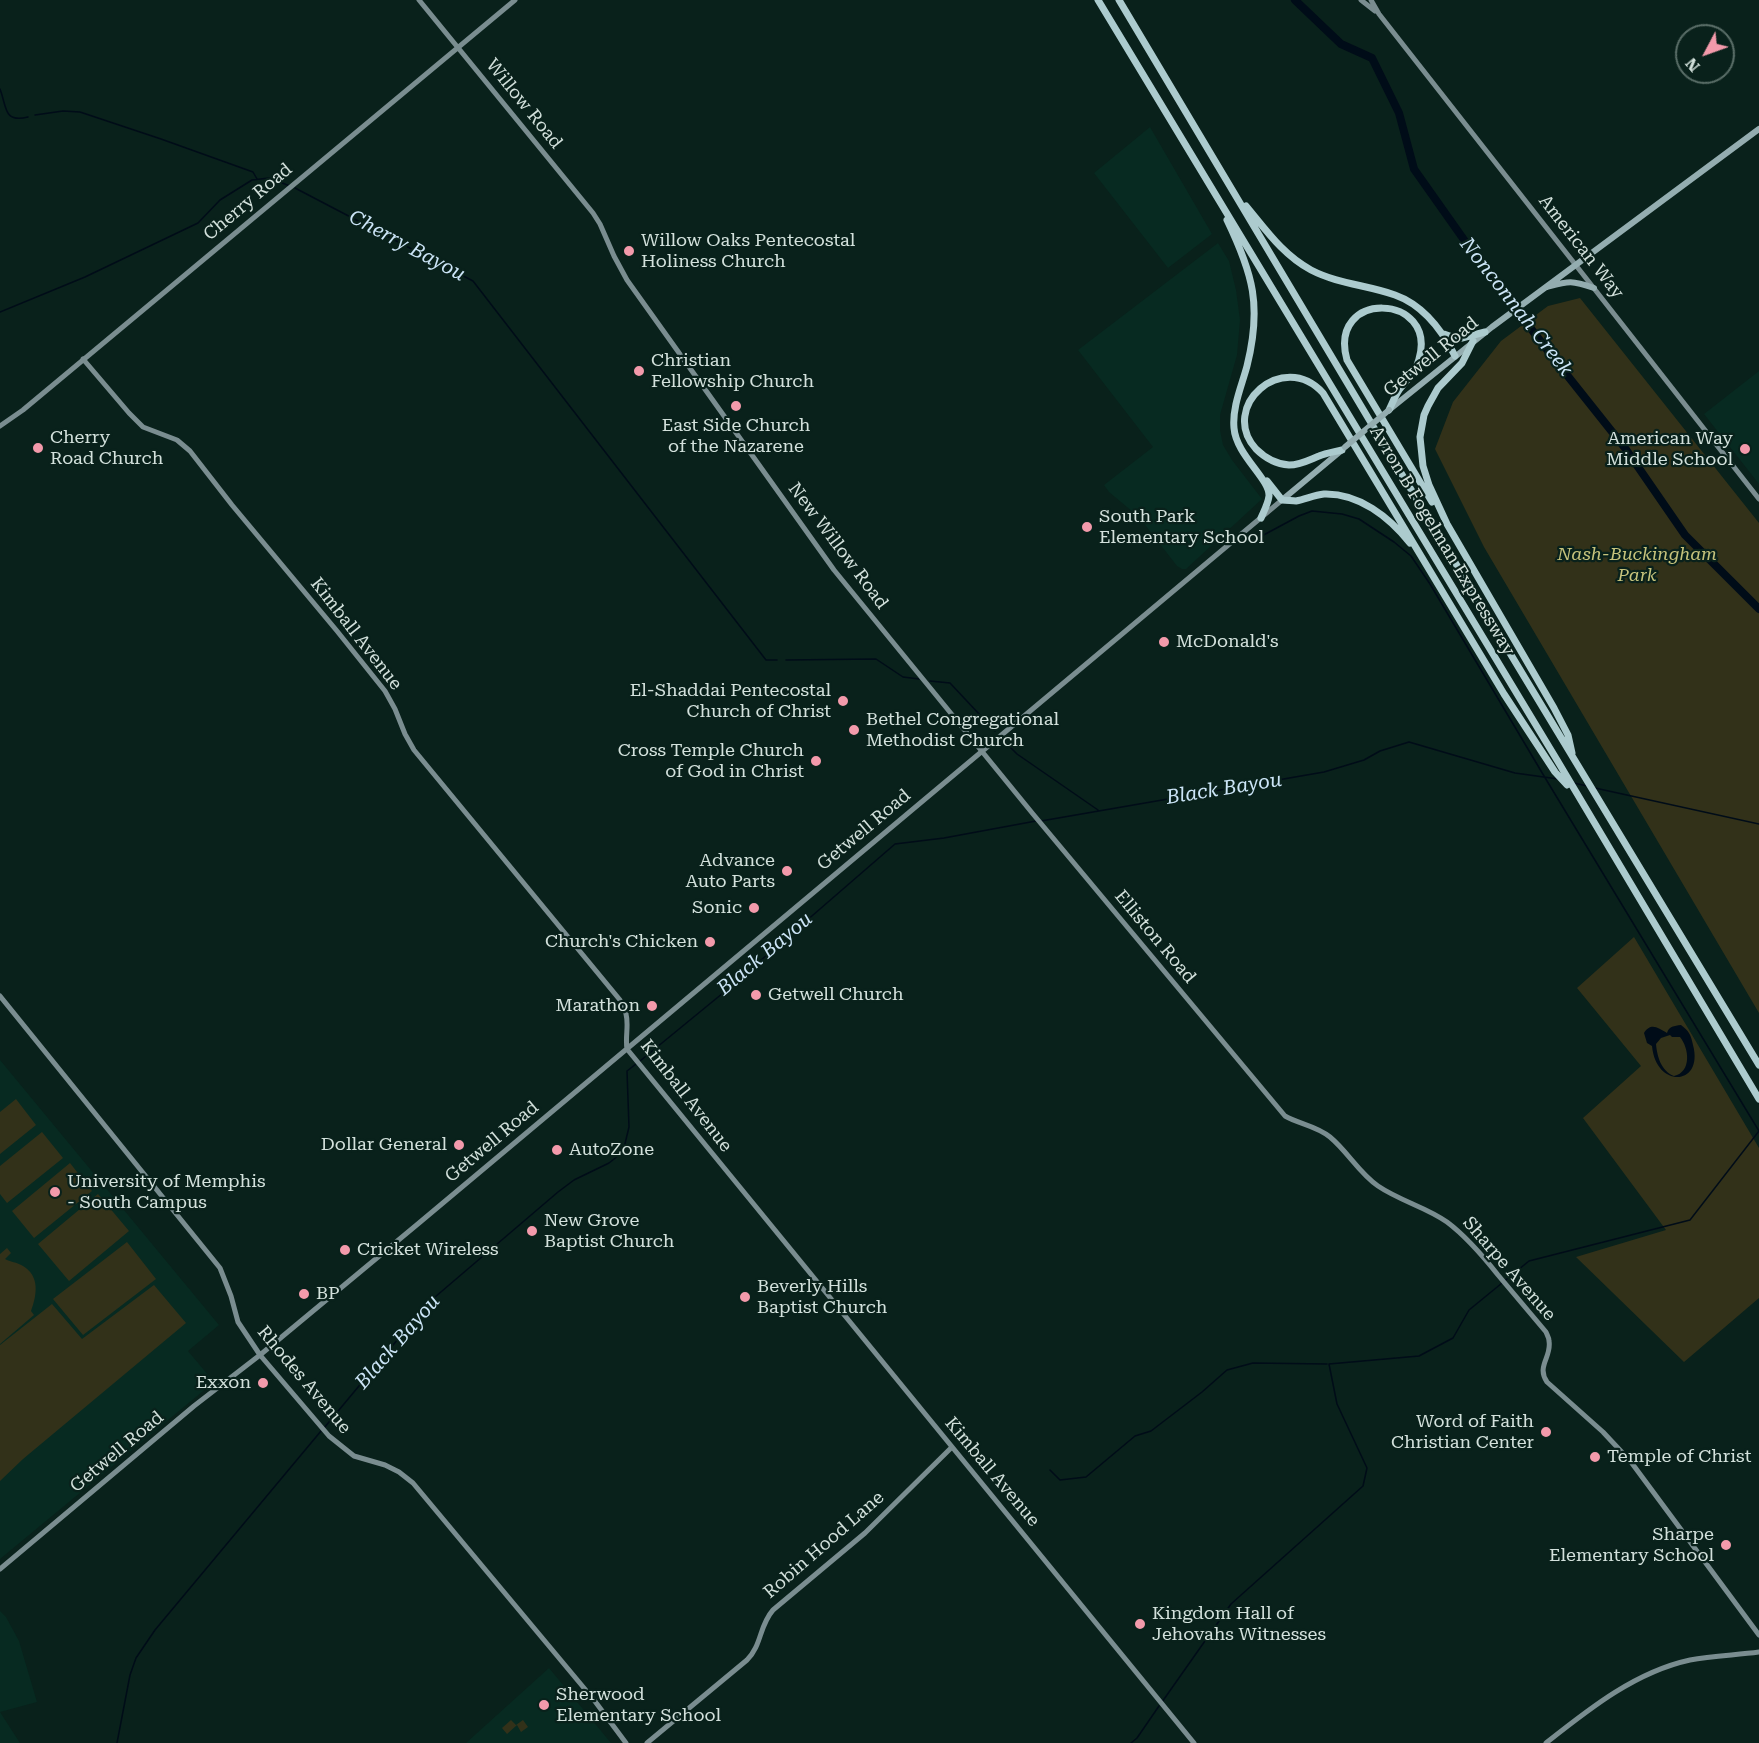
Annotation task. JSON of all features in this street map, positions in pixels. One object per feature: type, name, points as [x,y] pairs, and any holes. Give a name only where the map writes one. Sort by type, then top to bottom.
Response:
[{"type":"highway","name":"Avron B Fogelman Expressway","points":[[1098,0],[1759,1099]]},
{"type":"highway","name":"Avron B Fogelman Expressway","points":[[1119,0],[1759,1065]]},
{"type":"highway","points":[[1211,188],[1244,257],[1255,306],[1254,330],[1233,422],[1237,442],[1244,456],[1282,500],[1296,501],[1324,494],[1341,496],[1363,503],[1375,510],[1402,534],[1439,585]]},
{"type":"highway","points":[[1235,194],[1275,242],[1312,271],[1331,279],[1400,297],[1422,312],[1446,336],[1458,339],[1485,332]]},
{"type":"highway","points":[[1389,411],[1398,391],[1417,366],[1421,353],[1421,338],[1414,322],[1403,313],[1391,308],[1376,307],[1359,314],[1348,329],[1344,340],[1347,360],[1447,524],[1550,701],[1568,735],[1574,760]]},
{"type":"highway","points":[[1440,331],[1455,356]]},
{"type":"highway","points":[[1447,524],[1423,466],[1420,445],[1422,426],[1432,397],[1462,363],[1473,341]]},
{"type":"highway","points":[[1343,449],[1291,465],[1268,459],[1254,447],[1247,431],[1245,418],[1247,408],[1259,389],[1268,382],[1287,377],[1305,380],[1320,389],[1504,694],[1555,772],[1579,798]]},
{"type":"highway","points":[[1256,470],[1269,494],[1261,518]]},
{"type":"main road","name":"Willow Road","points":[[419,0],[593,213],[603,230]]},
{"type":"main road","name":"Cherry Road","points":[[0,426],[24,410],[515,0]]},
{"type":"main road","name":"American Way","points":[[1361,0],[1379,14]]},
{"type":"main road","name":"American Way","points":[[1371,0],[1379,14],[1759,499]]},
{"type":"main road","name":"Getwell Road","points":[[0,1569],[186,1413],[260,1355],[1473,341],[1759,129]]},
{"type":"main road","name":"New Willow Road","points":[[603,230],[627,281],[822,554],[982,750]]},
{"type":"main road","points":[[1543,288],[1570,281],[1594,288]]},
{"type":"main road","name":"Kimball Avenue","points":[[83,359],[143,427],[177,440],[190,451],[337,631],[385,691],[414,750],[620,1000],[626,1012],[627,1049],[1194,1743]]},
{"type":"main road","name":"Elliston Road","points":[[982,750],[1285,1116],[1295,1122],[1316,1128]]},
{"type":"main road","name":"Rhodes Avenue","points":[[0,996],[220,1268],[238,1322],[260,1355],[323,1430],[342,1448],[354,1456],[385,1465],[399,1472],[413,1484],[594,1700],[626,1743]]},
{"type":"main road","name":"Sharpe Avenue","points":[[1316,1128],[1332,1139],[1359,1171],[1380,1187],[1427,1209],[1447,1222],[1483,1256],[1546,1332],[1550,1341],[1542,1375],[1547,1382],[1603,1432],[1631,1462],[1759,1635]]},
{"type":"main road","name":"Robin Hood Lane","points":[[647,1743],[747,1660],[756,1649],[765,1618],[865,1533],[952,1447]]},
{"type":"main road","points":[[1546,1743],[1584,1713],[1632,1682],[1662,1669],[1690,1660],[1759,1652]]},
{"type":"shaded area","points":[[1150,127],[1212,234],[1168,268],[1094,173]]},
{"type":"shaded area","points":[[1218,243],[1229,261],[1240,320],[1237,355],[1220,415],[1220,430],[1223,445],[1232,460],[1262,499],[1186,569],[1182,569],[1177,566],[1139,517],[1104,485],[1153,447],[1078,350]]},
{"type":"shaded area","name":"American Way Middle School","points":[[1759,371],[1759,484],[1704,414]]},
{"type":"shaded area","points":[[1681,1025],[1688,1031],[1695,1059],[1686,1075],[1678,1077],[1670,1075],[1662,1070],[1655,1060],[1652,1046],[1647,1043],[1644,1033],[1652,1027],[1667,1033],[1670,1028]],"holes":[[[1670,1035],[1680,1037],[1687,1053],[1684,1070],[1674,1076],[1663,1067],[1656,1044],[1661,1038]]]},
{"type":"shaded area","name":"University of Memphis - South Campus","points":[[0,1060],[219,1325],[188,1351],[214,1382],[0,1559]]},
{"type":"shaded area","points":[[0,1611],[6,1617],[19,1641],[37,1702],[0,1712]]},
{"type":"shaded area","name":"Sherwood Elementary School","points":[[549,1668],[611,1743],[466,1743]]},
{"type":"shaded area","points":[[0,1712],[20,1743],[0,1743]]},
{"type":"green space","name":"Nash-Buckingham Park","points":[[1580,298],[1759,523],[1759,1013],[1484,547],[1435,449],[1453,402],[1501,341],[1548,306]]},
{"type":"green space","points":[[1634,937],[1759,1148],[1759,1298],[1684,1362],[1576,1257],[1666,1230],[1583,1118],[1641,1066],[1577,988]]},
{"type":"green space","points":[[16,1099],[36,1125],[0,1154],[0,1112]]},
{"type":"green space","points":[[42,1132],[63,1158],[7,1203],[0,1194],[0,1166]]},
{"type":"green space","points":[[70,1163],[92,1191],[34,1238],[12,1211]]},
{"type":"green space","points":[[98,1194],[129,1231],[69,1281],[38,1244]]},
{"type":"green space","points":[[127,1242],[156,1279],[83,1335],[53,1299]]},
{"type":"green space","points":[[7,1248],[11,1253],[5,1259],[28,1270],[35,1280],[36,1292],[31,1311],[34,1315],[0,1344],[0,1254]]},
{"type":"green space","points":[[154,1285],[186,1323],[23,1459],[0,1481],[0,1345],[52,1304],[82,1339]]},
{"type":"green space","points":[[511,1720],[516,1725],[523,1720],[528,1727],[521,1732],[517,1725],[507,1734],[502,1728]]},
{"type":"waterway","name":"Nonconnah Creek","points":[[1295,0],[1341,44],[1372,58],[1399,113],[1414,169],[1479,261],[1625,448],[1685,535],[1759,609]]},
{"type":"waterway","points":[[0,89],[10,116],[28,117]]},
{"type":"waterway","points":[[35,115],[63,111],[80,112],[253,172],[257,179]]},
{"type":"waterway","name":"Cherry Bayou","points":[[0,312],[85,277],[198,223],[220,200],[252,180],[269,178],[290,186]]},
{"type":"waterway","name":"Cherry Bayou","points":[[295,188],[473,281],[766,660],[777,660]]},
{"type":"waterway","points":[[1258,538],[1312,511],[1342,514],[1359,519],[1411,556],[1759,1131]]},
{"type":"waterway","name":"Cherry Bayou","points":[[786,660],[876,659],[903,677],[919,679]]},
{"type":"waterway","name":"Cherry Bayou","points":[[930,681],[950,683],[995,731]]},
{"type":"waterway","name":"Cherry Bayou","points":[[1004,741],[1017,754],[1098,810]]},
{"type":"waterway","name":"Black Bayou","points":[[1041,821],[1324,772],[1364,760],[1380,751],[1409,742],[1515,773],[1558,779]]},
{"type":"waterway","name":"Black Bayou","points":[[1574,783],[1587,786]]},
{"type":"waterway","name":"Black Bayou","points":[[1595,788],[1759,824]]},
{"type":"waterway","name":"Black Bayou","points":[[640,1061],[723,993],[895,844],[944,838],[1036,821]]},
{"type":"waterway","name":"Black Bayou","points":[[324,1428],[428,1303],[558,1192],[574,1180],[609,1163],[623,1152],[629,1127],[627,1071],[636,1064]]},
{"type":"waterway","points":[[1162,1702],[1231,1604],[1363,1486],[1367,1468],[1337,1404],[1329,1364],[1419,1356],[1453,1338],[1469,1310],[1529,1261],[1690,1220],[1759,1131]]},
{"type":"waterway","points":[[1050,1470],[1060,1480],[1086,1477],[1135,1436],[1151,1431],[1227,1370],[1253,1363],[1327,1364]]},
{"type":"waterway","name":"Black Bayou","points":[[117,1743],[130,1675],[136,1658],[155,1630],[321,1431]]},
{"type":"waterway","points":[[1131,1743],[1159,1706]]},
{"type":"place","name":"Willow Oaks Pentecostal Holiness Church","points":[[629,251]]},
{"type":"place","name":"Christian Fellowship Church","points":[[639,371]]},
{"type":"place","name":"East Side Church of the Nazarene","points":[[736,406]]},
{"type":"place","name":"Cherry Road Church","points":[[38,448]]},
{"type":"place","name":"American Way Middle School","points":[[1745,449]]},
{"type":"place","name":"South Park Elementary School","points":[[1087,527]]},
{"type":"place","name":"McDonald's","points":[[1164,642]]},
{"type":"place","name":"El-Shaddai Pentecostal Church of Christ","points":[[843,701]]},
{"type":"place","name":"Bethel Congregational Methodist Church","points":[[854,730]]},
{"type":"place","name":"Cross Temple Church of God in Christ","points":[[816,761]]},
{"type":"place","name":"Advance Auto Parts","points":[[787,871]]},
{"type":"place","name":"Sonic","points":[[754,908]]},
{"type":"place","name":"Church's Chicken","points":[[710,942]]},
{"type":"place","name":"Getwell Church","points":[[756,995]]},
{"type":"place","name":"Marathon","points":[[652,1006]]},
{"type":"place","name":"Dollar General","points":[[459,1145]]},
{"type":"place","name":"AutoZone","points":[[557,1150]]},
{"type":"place","name":"University of Memphis - South Campus","points":[[55,1192]]},
{"type":"place","name":"New Grove Baptist Church","points":[[532,1231]]},
{"type":"place","name":"Cricket Wireless","points":[[345,1250]]},
{"type":"place","name":"BP","points":[[304,1294]]},
{"type":"place","name":"Beverly Hills Baptist Church","points":[[745,1297]]},
{"type":"place","name":"Exxon","points":[[263,1383]]},
{"type":"place","name":"Word of Faith Christian Center","points":[[1546,1432]]},
{"type":"place","name":"Temple of Christ","points":[[1595,1457]]},
{"type":"place","name":"Sharpe Elementary School","points":[[1726,1545]]},
{"type":"place","name":"Kingdom Hall of Jehovahs Witnesses","points":[[1140,1624]]},
{"type":"place","name":"Sherwood Elementary School","points":[[544,1705]]}]
